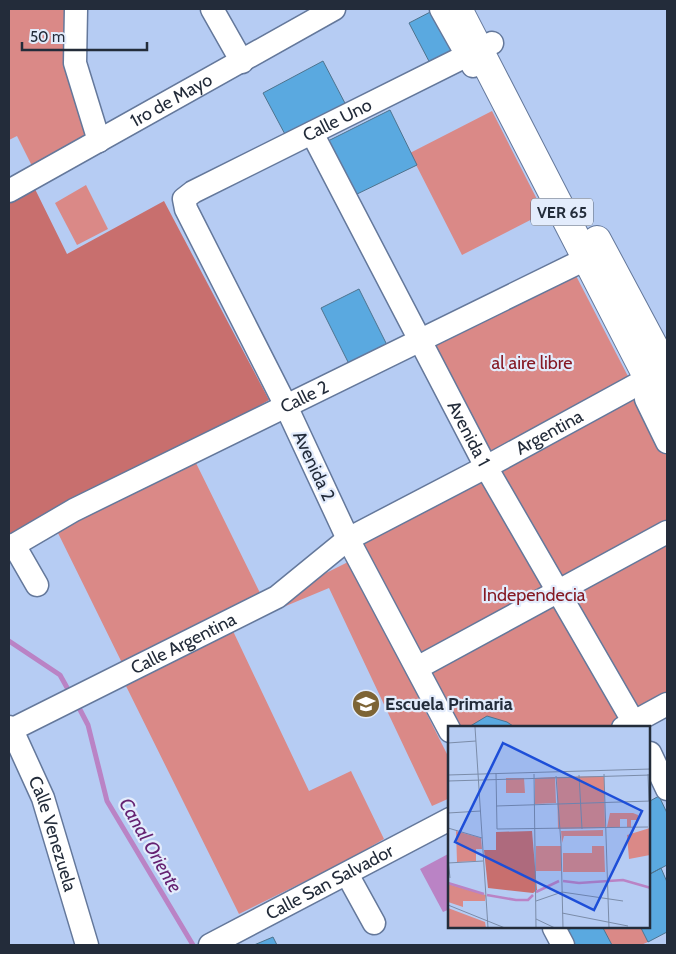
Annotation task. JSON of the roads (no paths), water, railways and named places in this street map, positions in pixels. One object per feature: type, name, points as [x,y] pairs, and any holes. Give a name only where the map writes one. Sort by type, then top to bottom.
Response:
[{"type":"main road","name":"VER 65","points":[[458,9],[588,258],[653,371],[667,415]]},
{"type":"main road","name":"VER 65","points":[[474,9],[479,49]]},
{"type":"street","points":[[76,9],[75,63],[99,141]]},
{"type":"street","points":[[212,9],[242,62]]},
{"type":"street","name":"1ro de Mayo","points":[[9,191],[334,9]]},
{"type":"street","points":[[441,9],[479,49]]},
{"type":"street","name":"Calle Uno","points":[[184,199],[192,192],[479,49]]},
{"type":"street","name":"Avenida 1","points":[[312,133],[486,467],[558,592],[631,726]]},
{"type":"street","name":"Avenida 2","points":[[184,199],[186,209],[286,406],[348,539],[448,727]]},
{"type":"street","name":"Calle 2","points":[[12,546],[74,510],[588,258]]},
{"type":"street","points":[[653,371],[667,442]]},
{"type":"street","name":"Argentina","points":[[348,539],[486,467],[653,371]]},
{"type":"street","points":[[417,668],[667,532]]},
{"type":"street","name":"Calle Argentina","points":[[10,729],[278,597],[348,539]]},
{"type":"street","points":[[12,546],[37,585]]},
{"type":"street","points":[[631,726],[667,704]]},
{"type":"street","name":"Calle Venezuela","points":[[10,729],[43,798],[87,945]]},
{"type":"street","points":[[651,755],[667,789]]},
{"type":"street","name":"Calle San Salvador","points":[[210,945],[448,820]]},
{"type":"street","points":[[347,874],[374,922]]},
{"type":"street","points":[[555,929],[564,945]]},
{"type":"waterway","name":"Canal Oriente","points":[[9,641],[60,675],[70,693]]},
{"type":"waterway","name":"Canal Oriente","points":[[76,702],[88,725],[107,801],[193,945]]},
{"type":"place","name":"Escuela Primaria","points":[[366,704]]},
{"type":"park label","name":"al aire libre","points":[[532,363]]},
{"type":"park label","name":"Independecia","points":[[534,595]]}]
